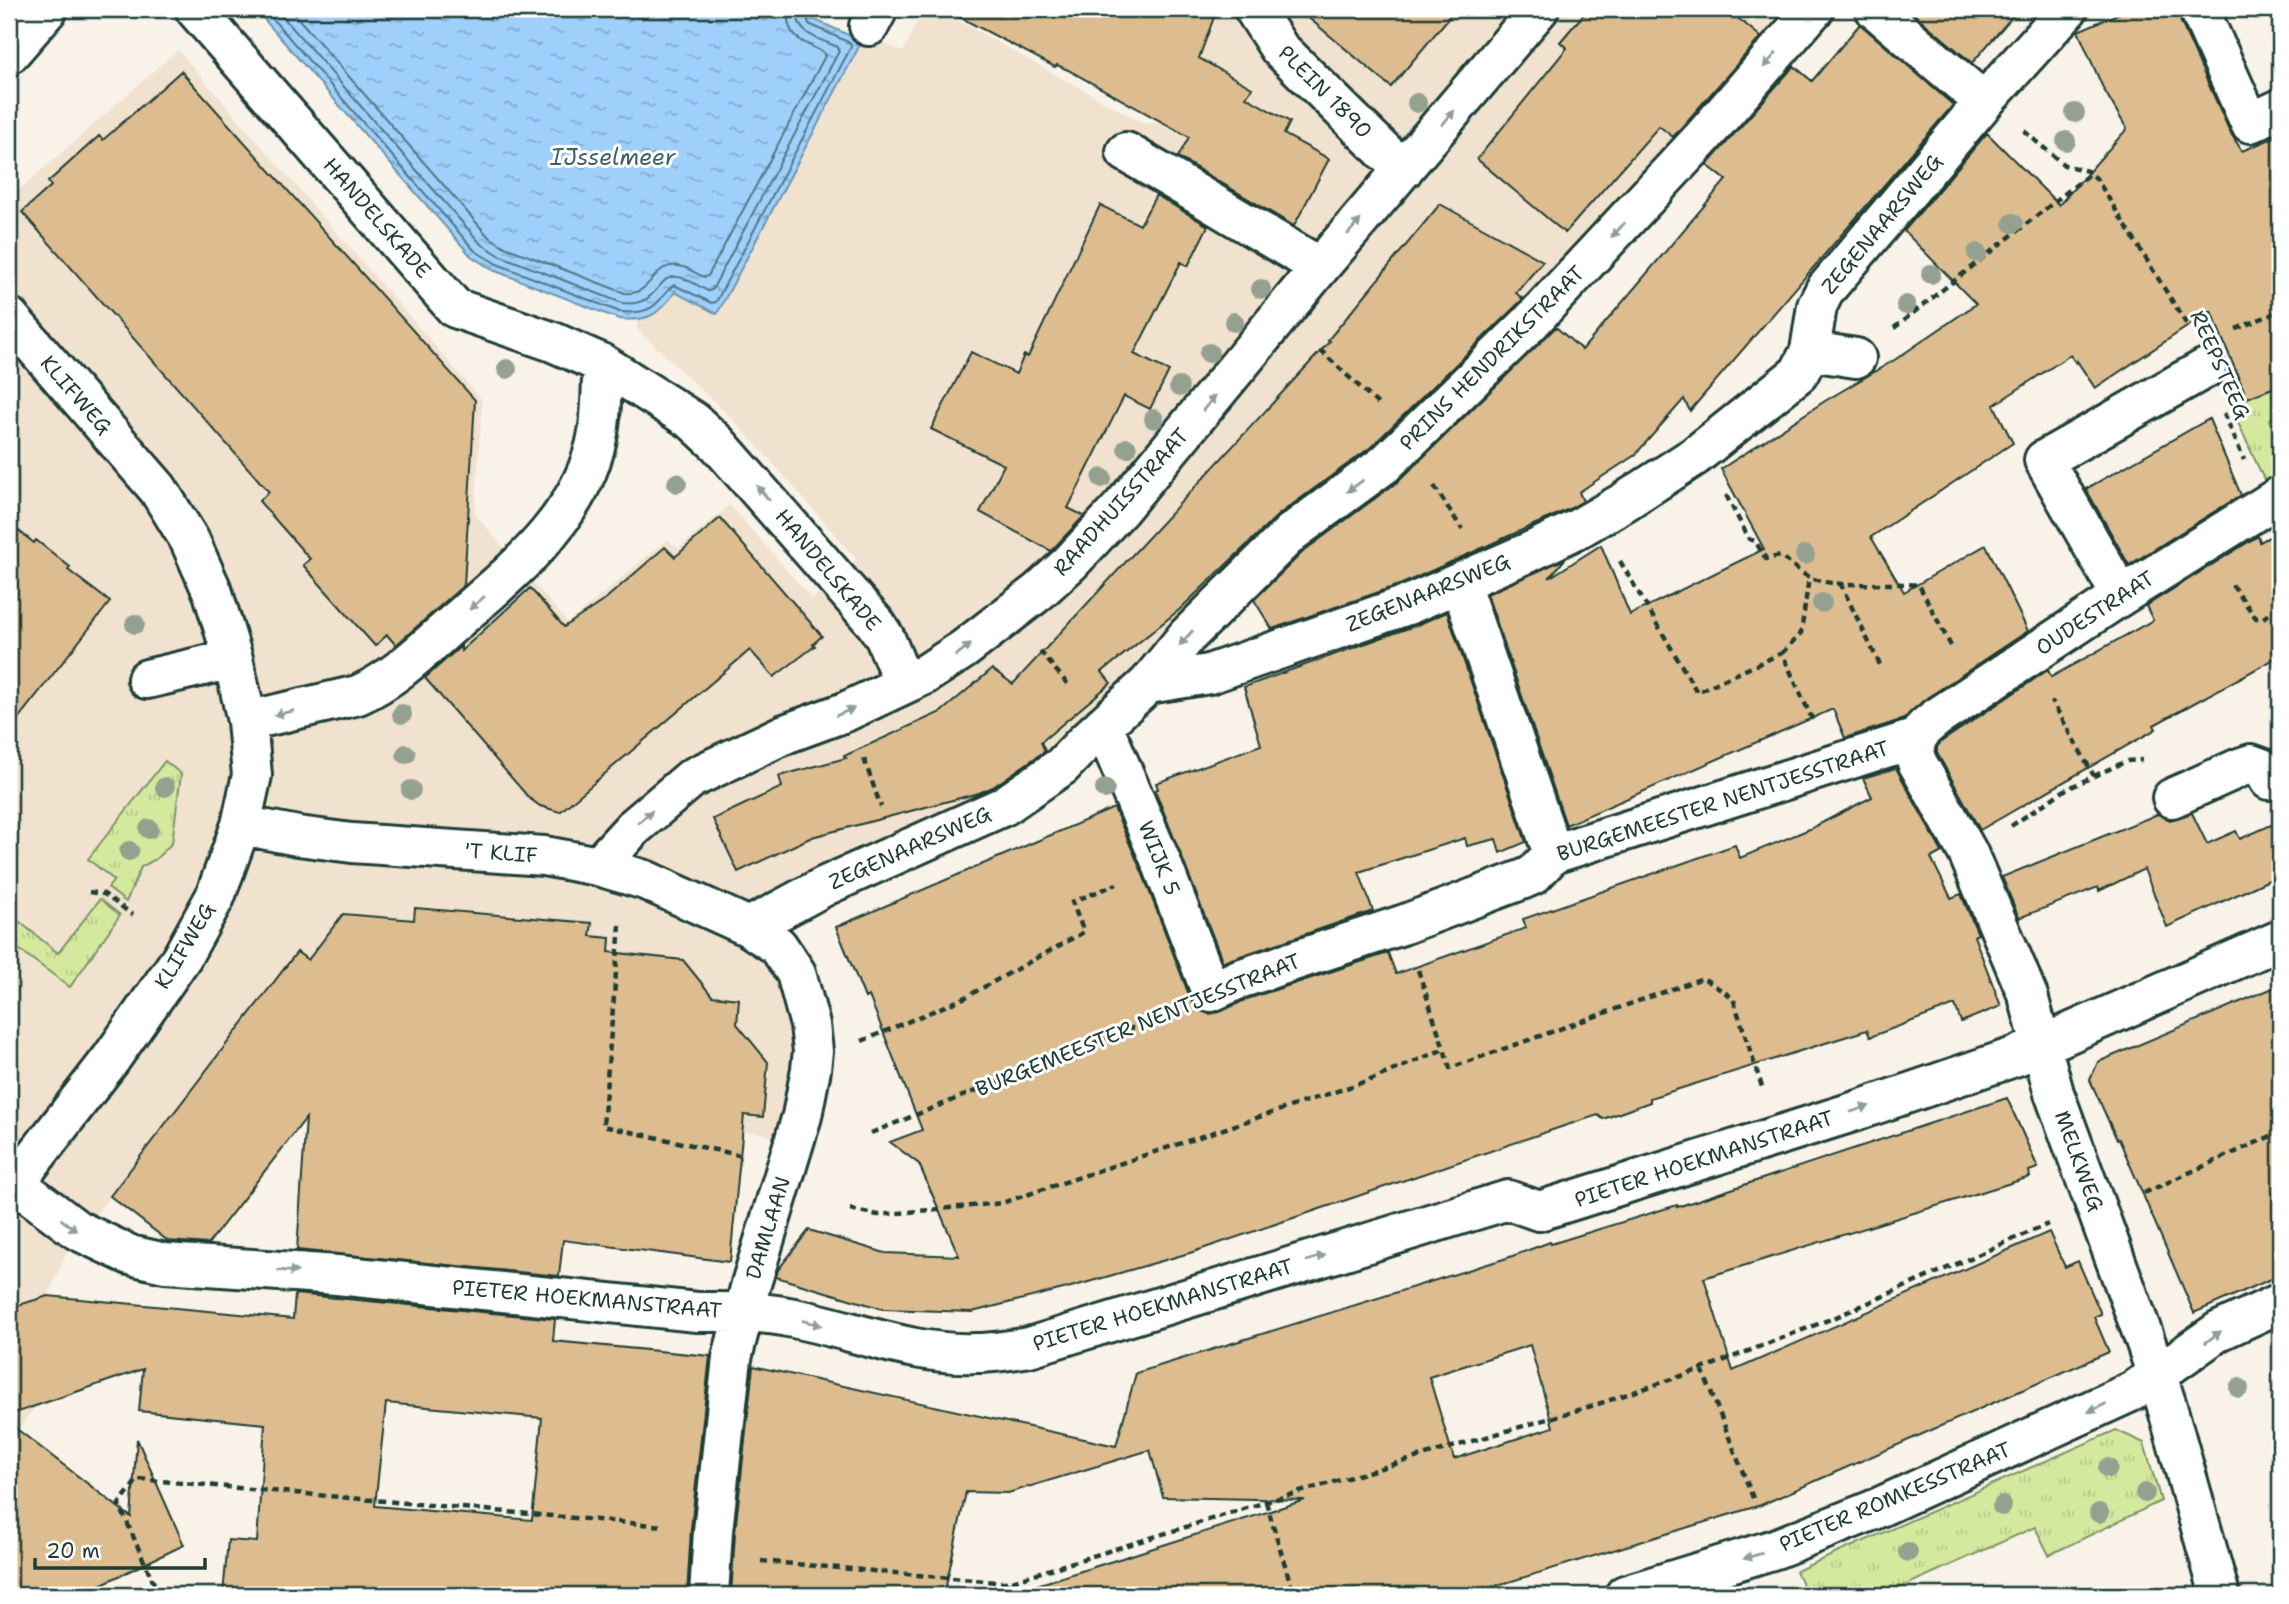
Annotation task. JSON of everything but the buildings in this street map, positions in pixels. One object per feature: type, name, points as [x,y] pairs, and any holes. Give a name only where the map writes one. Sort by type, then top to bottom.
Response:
[{"type":"street","points":[[9,54],[48,9]]},
{"type":"street","name":"HANDELSKADE","points":[[195,9],[455,308],[553,342],[603,364],[693,421],[740,467],[876,624],[885,638],[904,684]]},
{"type":"street","name":"PLEIN 1890","points":[[1254,9],[1279,48],[1403,170]]},
{"type":"street","name":"RAADHUISSTRAAT","points":[[598,866],[633,828],[692,778],[785,734],[845,712],[924,675],[964,649],[1038,592],[1070,563],[1148,476],[1320,267],[1539,9]]},
{"type":"street","name":"PRINS HENDRIKSTRAAT","points":[[1148,684],[1187,636],[1291,533],[1385,464],[1528,325],[1657,188],[1814,9]]},
{"type":"street","points":[[1875,9],[1984,103]]},
{"type":"street","name":"ZEGENAARSWEG","points":[[749,927],[825,886],[958,828],[1015,799],[1062,766],[1148,684],[1209,674],[1410,604],[1534,550],[1595,518],[1695,456],[1794,379],[1810,351],[1817,306],[1825,290],[2068,9]]},
{"type":"street","points":[[2199,9],[2250,123],[2280,109]]},
{"type":"street","points":[[1126,152],[1320,267]]},
{"type":"street","name":"KLIFWEG","points":[[9,317],[158,489],[190,541],[213,593],[233,659],[247,721],[252,775],[241,825],[215,897],[182,957],[111,1059],[12,1187]]},
{"type":"street","points":[[1810,351],[1856,358]]},
{"type":"street","points":[[247,721],[358,695],[372,689],[401,669],[528,558],[562,517],[590,460],[599,432],[603,364]]},
{"type":"street","points":[[2121,596],[2044,460],[2206,368]]},
{"type":"street","name":"OUDESTRAAT","points":[[1917,738],[1930,722],[2027,657],[2273,501]]},
{"type":"street","points":[[1460,583],[1553,854]]},
{"type":"street","points":[[147,679],[233,659]]},
{"type":"street","name":"WIJK 5","points":[[1102,725],[1162,864],[1211,992]]},
{"type":"street","name":"BURGEMEESTER NENTJESSTRAAT","points":[[1211,992],[1301,957],[1325,952],[1524,879],[1533,875],[1553,854],[1917,738]]},
{"type":"street","name":"MELKWEG","points":[[1917,738],[1914,752],[1917,762],[1968,853],[2028,996],[2054,1093],[2157,1376],[2220,1595]]},
{"type":"street","points":[[2172,799],[2251,764],[2262,768],[2276,787]]},
{"type":"street","name":"'T KLIF","points":[[241,825],[352,843],[544,856],[598,866],[645,880],[749,927]]},
{"type":"street","name":"DAMLAAN","points":[[709,1595],[713,1531],[732,1358],[802,1116],[813,1051],[808,1014],[796,973],[778,946],[749,927]]},
{"type":"street","name":"PIETER HOEKMANSTRAAT","points":[[12,1187],[77,1230],[130,1255],[165,1263],[337,1275],[697,1312],[744,1312],[787,1317],[871,1338],[947,1352],[974,1354],[1029,1347],[1508,1200],[1539,1211],[1856,1111],[2043,1046],[2280,940]]},
{"type":"street","name":"PIETER ROMKESSTRAAT","points":[[1625,1595],[1775,1549],[1871,1511],[2133,1391],[2219,1331],[2280,1303]]},
{"type":"path","points":[[2015,124],[2064,165],[2091,173]]},
{"type":"path","points":[[1856,358],[2091,173]]},
{"type":"path","name":"REEPSTEEG","points":[[2091,173],[2187,324],[2257,491],[2273,501]]},
{"type":"path","points":[[1695,456],[1722,487],[1749,539],[1755,541],[1766,559],[1780,556],[1809,577],[1840,583],[1899,582],[1919,585],[1975,692]]},
{"type":"path","points":[[1595,518],[1697,692],[1782,653],[1801,634],[1809,577]]},
{"type":"path","points":[[2207,542],[2223,572],[2256,618],[2263,618],[2280,607]]},
{"type":"path","points":[[1840,583],[1880,665]]},
{"type":"path","points":[[1038,648],[1102,725]]},
{"type":"path","points":[[1782,653],[1834,766]]},
{"type":"path","points":[[1968,853],[2064,790],[2094,776],[2027,657]]},
{"type":"path","points":[[861,751],[898,853]]},
{"type":"path","points":[[858,1043],[964,998],[1084,932],[1072,902],[1162,864]]},
{"type":"path","points":[[89,892],[104,894],[133,915]]},
{"type":"path","points":[[621,917],[603,1126],[747,1156]]},
{"type":"path","points":[[1402,925],[1450,1068],[1703,978],[1733,998],[1766,1097]]},
{"type":"path","name":"BURGEMEESTER NENTJESSTRAAT","points":[[871,1133],[1197,1001],[1211,992]]},
{"type":"path","points":[[850,1209],[878,1215],[1002,1203],[1373,1079],[1444,1049]]},
{"type":"path","points":[[2144,1193],[2280,1132]]},
{"type":"path","points":[[760,1561],[1009,1582],[1266,1502],[1598,1404],[1836,1317],[2051,1223]]},
{"type":"path","points":[[1702,1368],[1757,1507]]},
{"type":"path","points":[[159,1595],[119,1504],[138,1479],[672,1527]]},
{"type":"path","points":[[1266,1502],[1294,1595]]},
{"type":"path","points":[[1009,1582],[1011,1595]]},
{"type":"shaded area","points":[[923,9],[937,9],[1141,122],[1163,123],[1199,58],[1218,9],[1814,9],[1798,29],[1086,740],[749,927],[796,973],[793,1143],[759,1133],[553,1116],[338,1077],[204,1249],[175,1247],[110,1196],[68,1249],[48,1296],[70,1369],[36,1405],[18,1430],[66,1467],[9,1541],[9,199],[178,50],[482,400],[475,514],[568,623],[668,539],[678,549],[730,505],[812,599],[857,560],[726,413],[637,329],[637,320],[657,312],[675,292],[717,314],[865,34],[903,52]]},
{"type":"green space","points":[[2280,385],[2280,413],[2269,420],[2280,442],[2280,479],[2267,486],[2230,405]]},
{"type":"green space","points":[[165,761],[181,774],[172,843],[156,859],[141,867],[126,902],[108,888],[114,880],[88,859]]},
{"type":"green space","points":[[100,899],[120,915],[70,987],[9,942],[10,914],[58,953]]},
{"type":"green space","points":[[2116,1430],[2144,1443],[2161,1501],[2049,1555],[2035,1527],[1884,1595],[1807,1595],[1796,1571]]},
{"type":"water","name":"IJsselmeer","points":[[255,9],[818,9],[813,19],[862,41],[717,314],[675,292],[652,315],[629,320],[619,319],[493,270],[471,256]]}]
